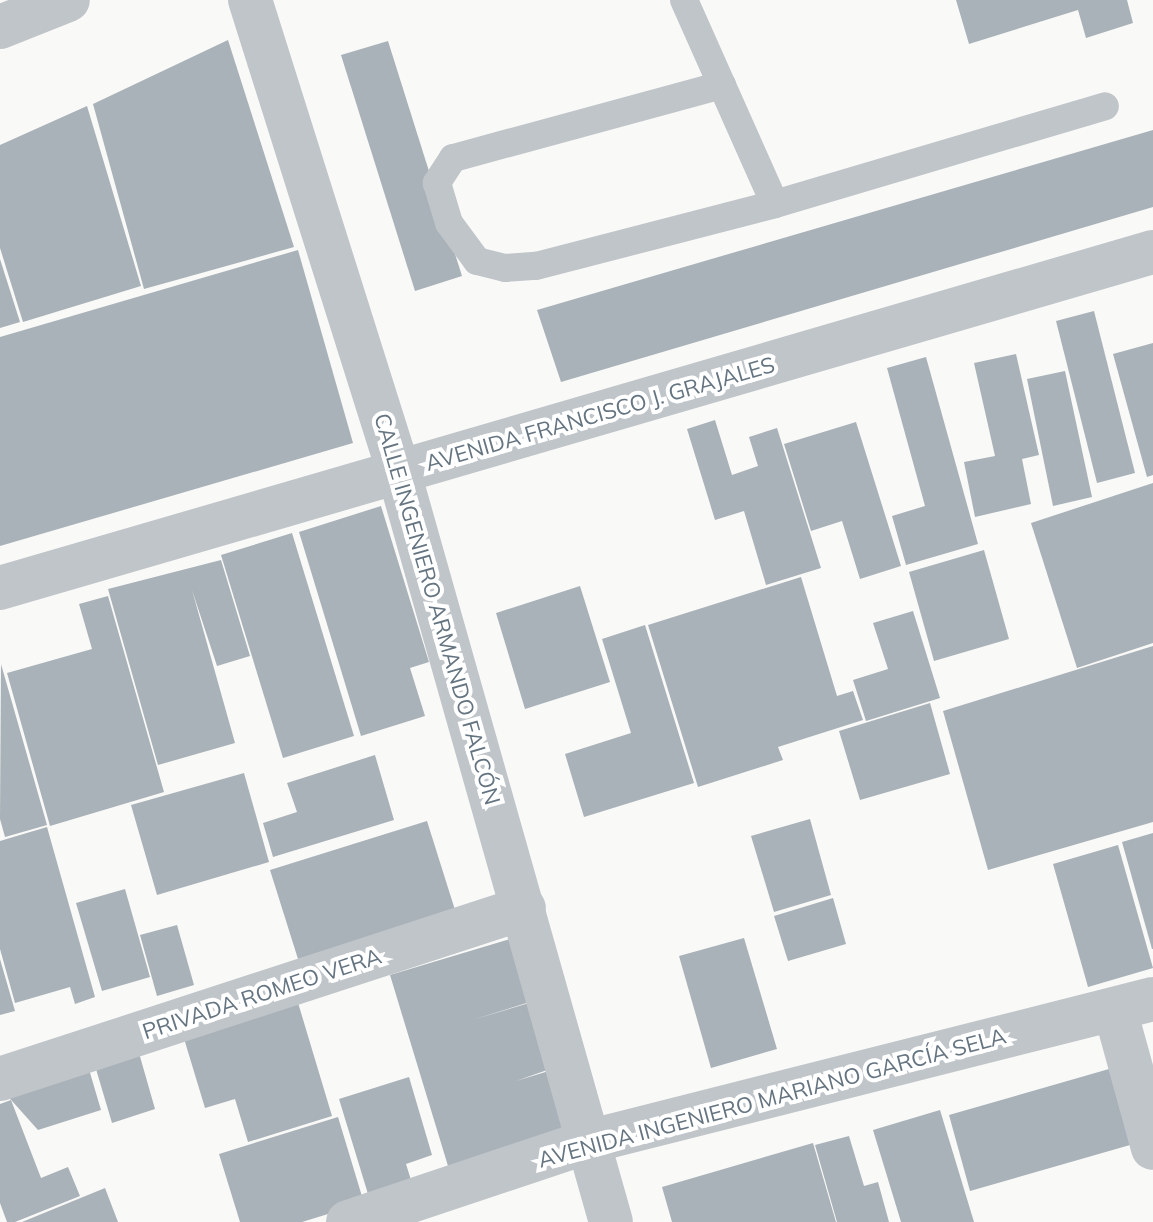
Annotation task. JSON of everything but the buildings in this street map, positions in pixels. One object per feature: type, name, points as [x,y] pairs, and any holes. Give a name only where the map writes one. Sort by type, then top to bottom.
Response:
[{"type":"street","points":[[0,27],[68,0]]},
{"type":"street","name":"CALLE INGENIERO ARMANDO FALCÓN","points":[[250,0],[399,473],[611,1222]]},
{"type":"street","name":"AVENIDA FRANCISCO J. GRAJALES","points":[[0,588],[1153,252]]},
{"type":"street","name":"PRIVADA ROMEO VERA","points":[[0,1079],[524,908]]},
{"type":"street","points":[[1134,1004],[1153,1148]]},
{"type":"street","name":"AVENIDA INGENIERO MARIANO GARCÍA SELA","points":[[348,1222],[587,1142],[1134,1004]]},
{"type":"lane","points":[[684,0],[775,204]]},
{"type":"lane","points":[[722,85],[453,158],[437,183],[449,223],[477,261],[505,268],[536,266],[775,204],[1105,106]]}]
